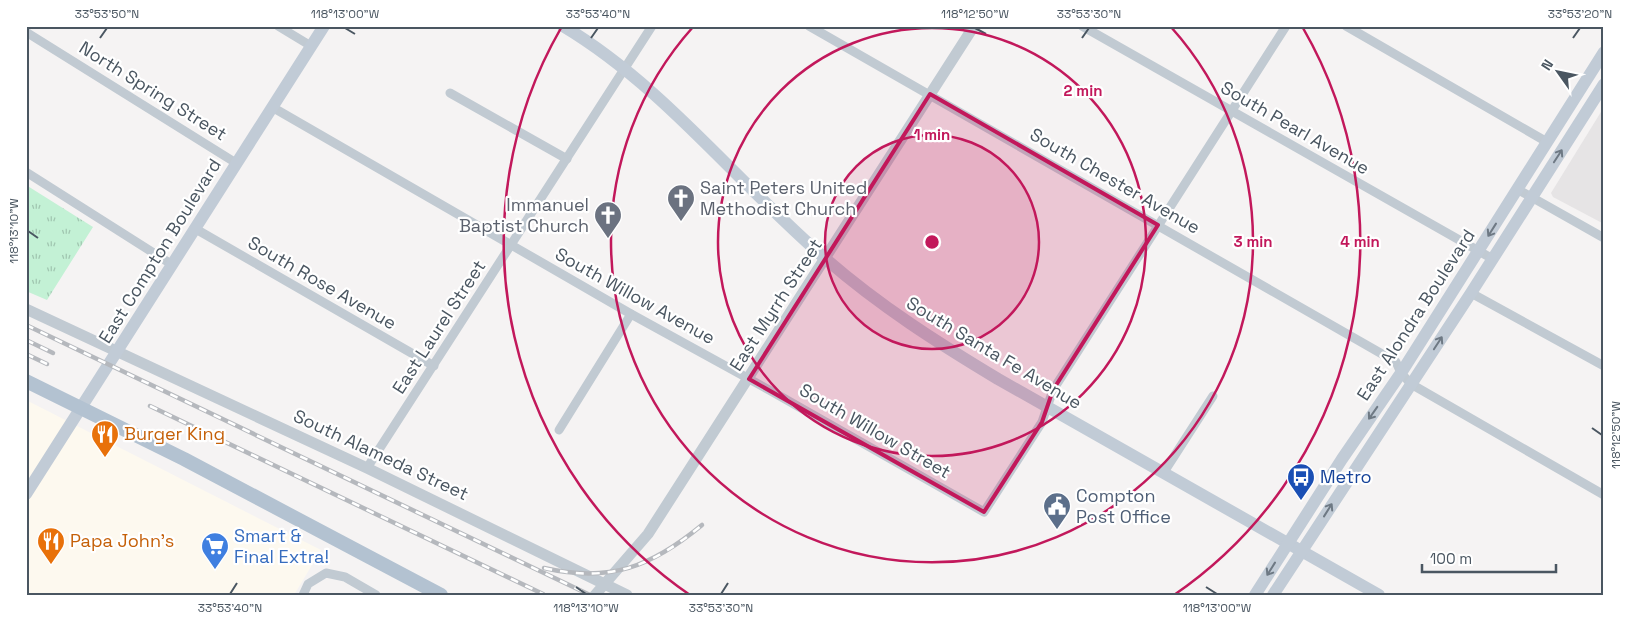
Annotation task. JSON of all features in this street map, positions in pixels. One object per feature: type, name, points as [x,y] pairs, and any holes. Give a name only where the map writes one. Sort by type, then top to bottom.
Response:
[{"type":"main road","name":"East Compton Boulevard","points":[[26,494],[83,408],[171,264],[324,26]]},
{"type":"main road","name":"South Santa Fe Avenue","points":[[563,26],[625,70],[674,114],[826,260],[892,313],[943,347],[1379,595]]},
{"type":"main road","name":"East Alondra Boulevard","points":[[1255,595],[1401,373],[1604,52]]},
{"type":"main road","name":"East Alondra Boulevard","points":[[1274,595],[1471,293],[1491,258],[1604,84]]},
{"type":"main road","points":[[26,381],[83,408],[441,595]]},
{"type":"street","points":[[278,26],[311,46]]},
{"type":"street","name":"East Laurel Street","points":[[367,468],[652,26]]},
{"type":"street","name":"South Chester Avenue","points":[[809,26],[1396,362],[1401,373],[1411,384],[1604,495]]},
{"type":"street","name":"East Myrrh Street","points":[[595,595],[648,534],[750,379],[974,26]]},
{"type":"street","name":"South Pearl Avenue","points":[[1082,26],[1491,258]]},
{"type":"street","points":[[1048,407],[1053,390],[1286,26]]},
{"type":"street","points":[[1346,26],[1547,142]]},
{"type":"street","name":"North Spring Street","points":[[26,32],[236,163]]},
{"type":"street","points":[[450,92],[567,159]]},
{"type":"street","name":"South Willow Avenue","points":[[272,107],[631,314],[750,379]]},
{"type":"street","points":[[26,172],[171,264]]},
{"type":"street","points":[[1518,189],[1604,238]]},
{"type":"street","name":"South Rose Avenue","points":[[194,228],[434,366]]},
{"type":"street","points":[[1471,293],[1604,366]]},
{"type":"street","name":"South Alameda Street","points":[[26,310],[367,468],[627,595]]},
{"type":"street","points":[[559,430],[631,314]]},
{"type":"street","name":"South Willow Street","points":[[750,379],[984,512],[1042,422],[1048,407]]},
{"type":"street","points":[[1164,472],[1213,396]]},
{"type":"street","points":[[302,595],[308,584],[326,573],[345,577],[376,595]]},
{"type":"highlighted area","points":[[930,94],[1158,225],[1053,390],[1042,422],[984,512],[749,379]]},
{"type":"shaded area","points":[[1604,107],[1604,224],[1553,197],[1551,193]]},
{"type":"shaded area","points":[[26,400],[321,550],[294,595],[26,595]]},
{"type":"green space","points":[[26,185],[93,227],[47,300],[26,291]]},
{"type":"railway","points":[[26,325],[590,595]]},
{"type":"railway","points":[[26,340],[53,353]]},
{"type":"railway","points":[[26,354],[47,364]]},
{"type":"railway","points":[[150,406],[543,594]]},
{"type":"railway","points":[[544,568],[589,574],[629,568],[665,552],[702,525]]},
{"type":"place","name":"Saint Peters United Methodist Church","points":[[681,222]]},
{"type":"place","name":"Immanuel Baptist Church","points":[[608,239]]},
{"type":"place","name":"Burger King","points":[[105,458]]},
{"type":"place","name":"Metro","points":[[1301,501]]},
{"type":"place","name":"Compton Post Office","points":[[1057,530]]},
{"type":"place","name":"Papa John's","points":[[51,565]]},
{"type":"place","name":"Smart & Final Extra!","points":[[215,570]]}]
